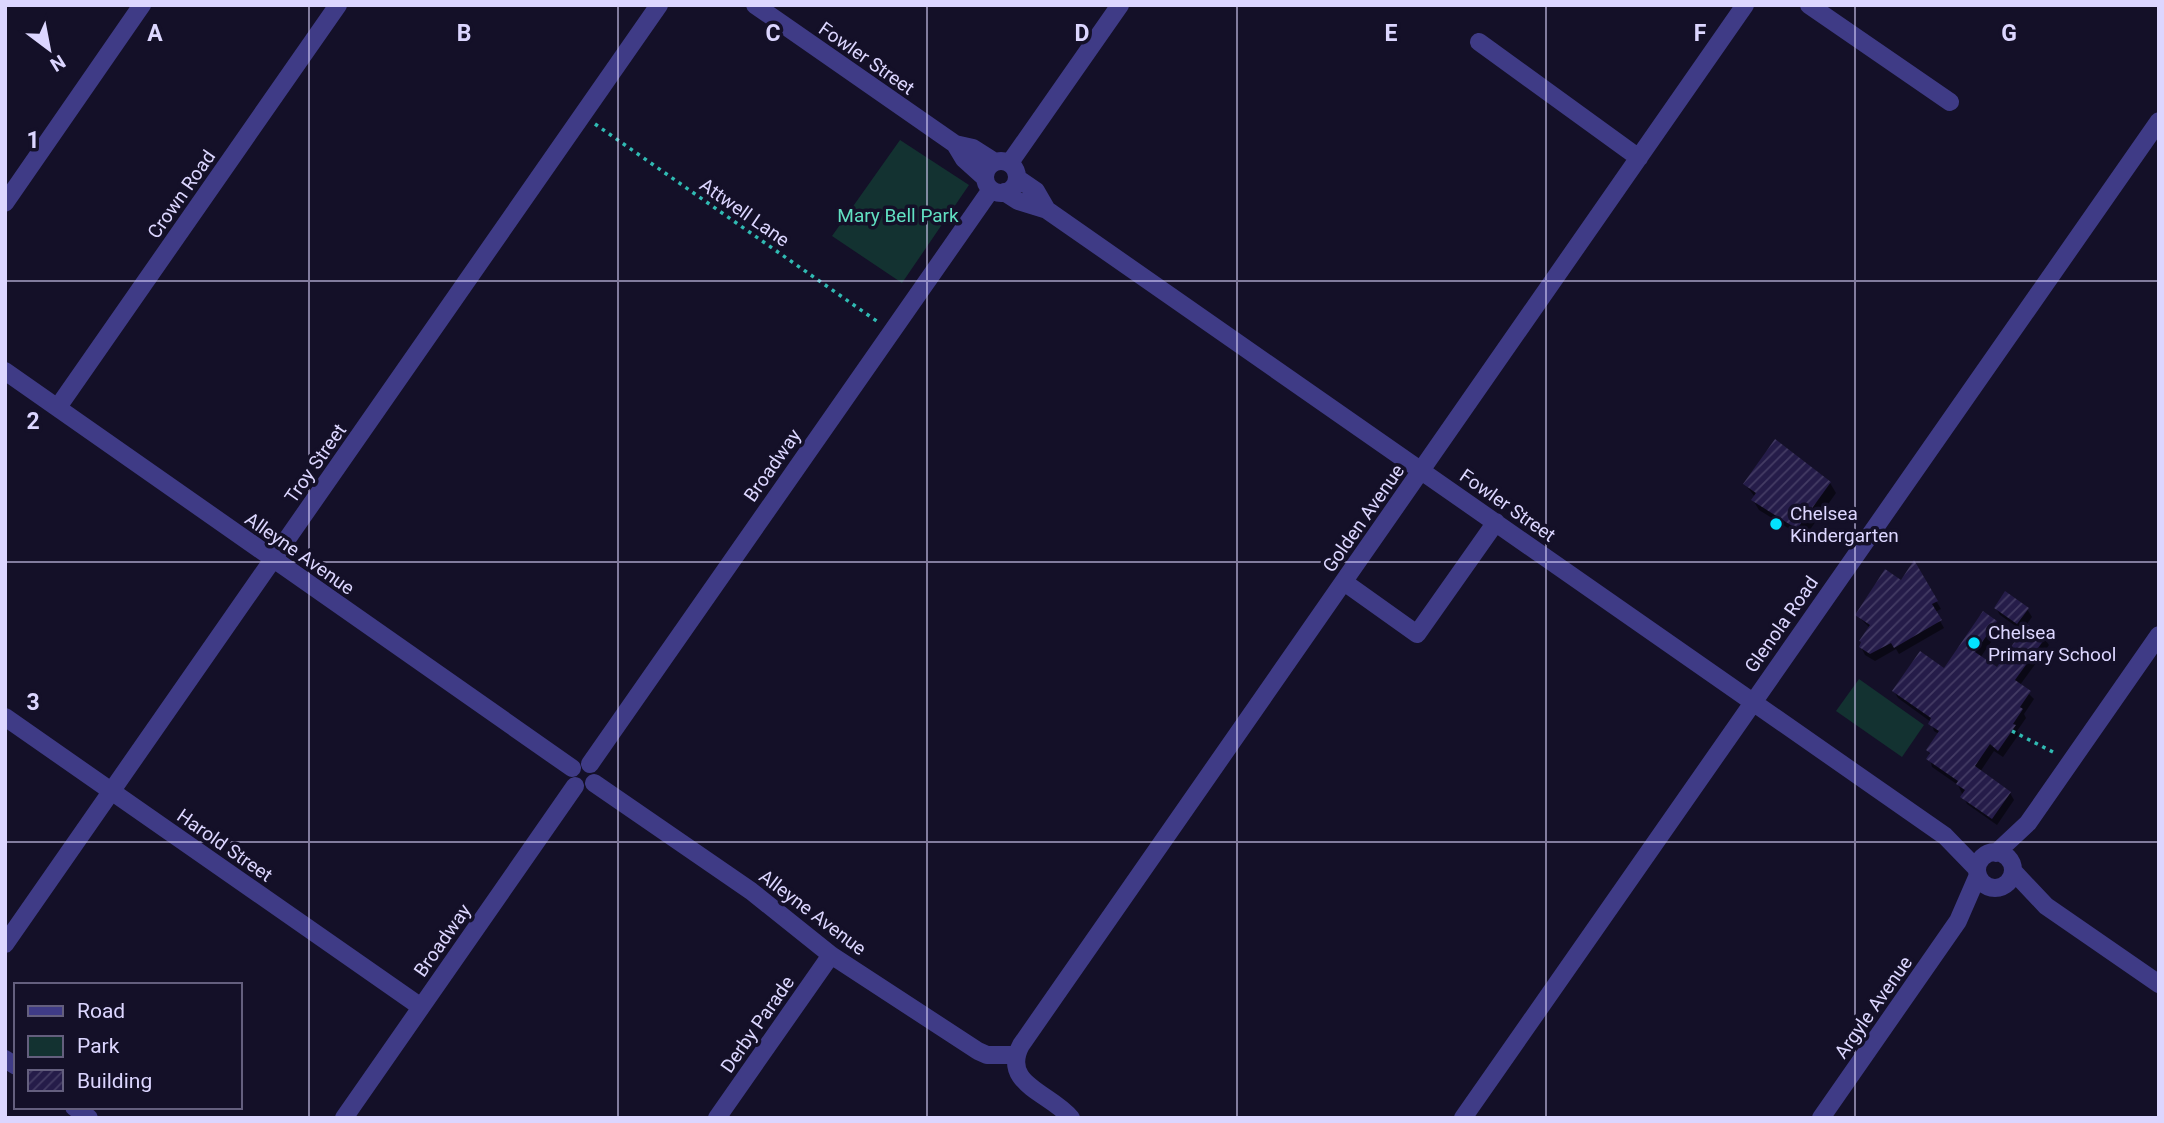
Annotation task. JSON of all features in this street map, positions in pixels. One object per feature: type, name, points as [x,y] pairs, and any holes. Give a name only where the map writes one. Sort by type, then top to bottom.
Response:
[{"type":"street","points":[[5,203],[142,5]]},
{"type":"street","name":"Crown Road","points":[[58,407],[338,5]]},
{"type":"street","name":"Troy Street","points":[[5,944],[659,5]]},
{"type":"street","name":"Fowler Street","points":[[755,5],[955,144],[973,148],[1000,177],[1035,191],[1047,210],[1945,836],[1978,872]]},
{"type":"street","name":"Broadway","points":[[590,764],[1119,5]]},
{"type":"street","name":"Golden Avenue","points":[[1016,1055],[1745,5]]},
{"type":"street","points":[[1810,5],[1950,102]]},
{"type":"street","points":[[1479,42],[1639,158]]},
{"type":"street","name":"Glenola Road","points":[[1463,1118],[2159,121]]},
{"type":"street","name":"Alleyne Avenue","points":[[5,370],[572,768]]},
{"type":"street","points":[[1344,582],[1417,634],[1496,522]]},
{"type":"street","points":[[2046,906],[1984,884],[1978,872],[1981,859],[1993,853],[2028,823],[2159,635]]},
{"type":"street","name":"Harold Street","points":[[5,717],[421,1007]]},
{"type":"street","points":[[582,762],[590,764],[595,771],[594,783],[587,788],[575,786],[570,779],[572,768],[582,762]]},
{"type":"street","name":"Alleyne Avenue","points":[[594,783],[751,891],[831,955],[978,1051],[987,1055],[1016,1055]]},
{"type":"street","name":"Broadway","points":[[344,1118],[575,786]]},
{"type":"street","points":[[1997,888],[2009,882],[2028,823]]},
{"type":"street","name":"Fowler Street","points":[[1945,836],[1993,853]]},
{"type":"street","points":[[1993,853],[2006,856],[2046,906],[2159,984]]},
{"type":"street","name":"Argyle Avenue","points":[[1821,1118],[1958,921],[1978,872]]},
{"type":"street","name":"Argyle Avenue","points":[[1958,921],[1997,888]]},
{"type":"street","name":"Derby Parade","points":[[717,1118],[831,955]]},
{"type":"street","points":[[1016,1055],[1015,1069],[1018,1075],[1071,1118]]},
{"type":"path","name":"Attwell Lane","points":[[582,116],[892,331]]},
{"type":"path","points":[[2011,731],[2055,753]]},
{"type":"green space","name":"Mary Bell Park","points":[[900,140],[969,185],[902,283],[832,236]]},
{"type":"green space","points":[[1859,679],[1924,725],[1902,757],[1836,711]]},
{"type":"building","points":[[1775,439],[1831,482],[1797,529],[1751,500],[1756,493],[1743,484]]},
{"type":"building","points":[[1914,560],[1938,601],[1932,604],[1942,620],[1894,648],[1891,643],[1870,654],[1859,647],[1859,641],[1870,625],[1855,615],[1885,569],[1901,580]]},
{"type":"building","points":[[2005,591],[2029,608],[2017,624],[1994,608]]},
{"type":"building","points":[[1983,611],[1997,621],[1975,652],[1997,667],[2027,624],[2046,637],[2015,680],[2031,691],[2020,707],[2023,709],[2013,724],[2016,725],[1998,751],[1990,744],[1975,766],[2011,792],[1992,819],[1960,797],[1965,790],[1956,784],[1958,781],[1926,759],[1930,753],[1926,750],[1939,731],[1928,724],[1931,718],[1892,691],[1920,651],[1944,668]]},
{"type":"place","name":"Chelsea Kindergarten","points":[[1776,524]]},
{"type":"place","name":"Chelsea Primary School","points":[[1974,643]]}]
